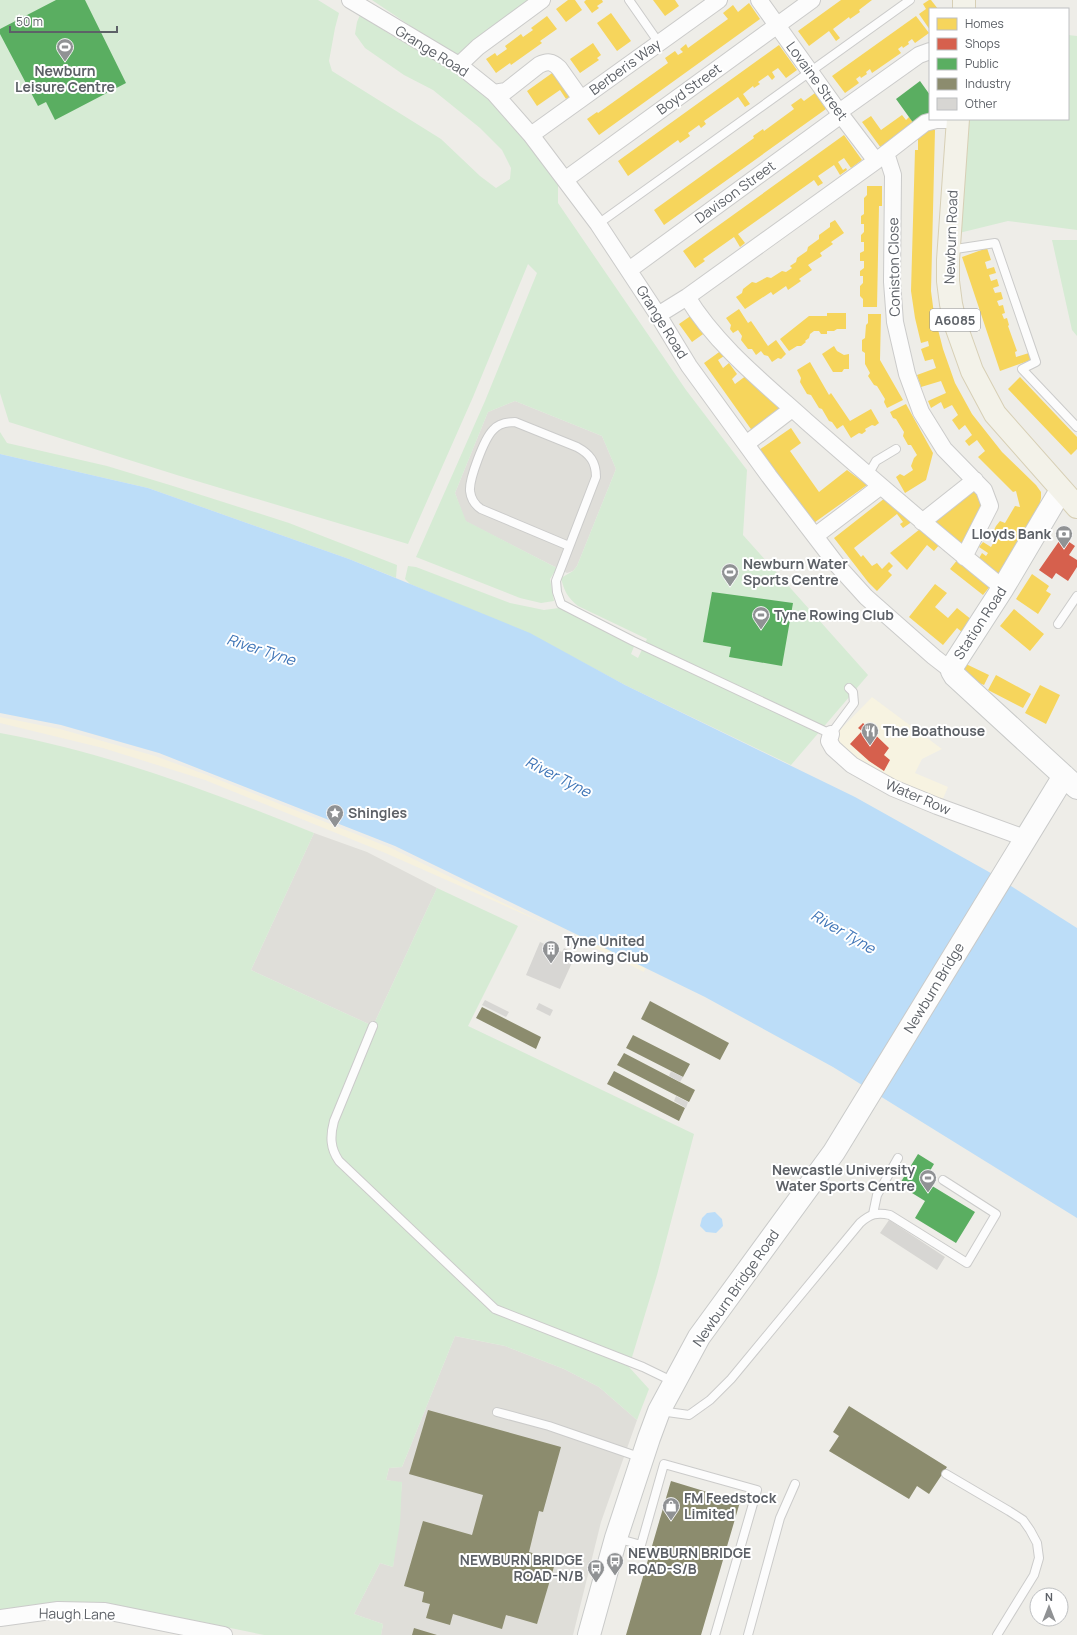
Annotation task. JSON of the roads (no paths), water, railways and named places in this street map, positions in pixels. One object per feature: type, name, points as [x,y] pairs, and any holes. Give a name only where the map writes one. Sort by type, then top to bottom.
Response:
[{"type":"main road","name":"Newburn Road","points":[[958,120],[948,251],[948,281],[956,326],[972,371],[995,414],[1061,490]]},
{"type":"main road","name":"A6085","points":[[1061,490],[1077,507]]},
{"type":"street","name":"Grange Road","points":[[350,0],[459,65],[494,93],[531,134],[566,179],[598,224],[658,315],[689,366],[837,565],[866,597],[952,671]]},
{"type":"street","points":[[459,65],[478,47],[542,0]]},
{"type":"street","name":"Lovaine Street","points":[[759,0],[840,113],[881,157]]},
{"type":"street","name":"Boyd Street","points":[[566,179],[812,0]]},
{"type":"street","name":"Berberis Way","points":[[531,134],[659,43],[709,3]]},
{"type":"street","name":"Davison Street","points":[[629,270],[918,55],[929,52]]},
{"type":"street","points":[[494,93],[506,91],[539,65],[545,62],[550,62],[559,68],[581,99]]},
{"type":"street","points":[[658,315],[687,297],[881,157],[925,123],[936,120]]},
{"type":"street","name":"Coniston Close","points":[[881,157],[893,175],[892,282],[895,322],[907,374],[921,412],[944,449],[984,490],[990,506],[964,557]]},
{"type":"street","points":[[687,297],[706,325],[755,376],[922,522],[1003,588]]},
{"type":"street","points":[[746,444],[792,409]]},
{"type":"street","points":[[922,522],[975,480]]},
{"type":"street","points":[[816,536],[881,486]]},
{"type":"street","name":"Station Road","points":[[1061,490],[1003,588],[954,664],[952,671],[955,676],[1070,782]]},
{"type":"street","name":"Water Row","points":[[831,734],[829,741],[833,748],[852,765],[894,788],[937,806],[1025,838]]},
{"type":"street","points":[[1025,838],[1070,782]]},
{"type":"street","name":"Newburn Bridge","points":[[857,1113],[1025,838]]},
{"type":"street","name":"Newburn Bridge Road","points":[[589,1635],[616,1538],[659,1410],[699,1337],[824,1166],[857,1113]]},
{"type":"street","name":"Haugh Lane","points":[[0,1618],[58,1610],[105,1611],[224,1635]]},
{"type":"lane","points":[[629,0],[659,43]]},
{"type":"lane","points":[[598,224],[910,0]]},
{"type":"lane","points":[[948,251],[995,243],[1036,362],[1022,370],[1077,427]]},
{"type":"lane","points":[[569,546],[481,509],[474,502],[470,492],[472,479],[486,440],[496,427],[505,423],[515,422],[577,447],[585,452],[592,460],[596,468],[596,477],[556,581],[557,592],[561,604],[633,641],[831,734],[854,703],[853,692],[849,688]]},
{"type":"lane","points":[[868,475],[876,461],[896,449]]},
{"type":"lane","points":[[1058,624],[1077,596]]},
{"type":"lane","points":[[373,1026],[334,1121],[331,1132],[333,1152],[339,1161],[495,1309],[643,1367],[675,1382]]},
{"type":"lane","points":[[873,1214],[877,1195],[898,1158]]},
{"type":"lane","points":[[659,1410],[689,1415],[710,1400],[731,1379],[860,1224],[873,1214],[881,1213],[890,1215],[967,1263],[996,1214],[943,1180]]},
{"type":"lane","points":[[497,1412],[549,1426],[643,1458]]},
{"type":"lane","points":[[616,1538],[641,1545],[664,1464],[757,1490],[715,1635]]},
{"type":"lane","points":[[946,1474],[1023,1520],[1036,1543],[1039,1558],[1034,1575],[997,1635]]},
{"type":"lane","points":[[748,1635],[780,1518],[795,1484]]},
{"type":"water","name":"River Tyne","points":[[0,454],[148,488],[349,559],[530,633],[625,685],[855,797],[989,872],[1077,928],[1077,1218],[833,1067],[705,997],[395,846],[159,753],[61,725],[0,713]]},
{"type":"water","points":[[715,1212],[722,1219],[723,1226],[716,1233],[706,1232],[700,1226],[702,1218],[707,1213]]},
{"type":"place","name":"Newburn Leisure Centre","points":[[65,62]]},
{"type":"place","name":"Lloyds Bank","points":[[1064,549]]},
{"type":"place","name":"Newburn Water Sports Centre","points":[[730,587]]},
{"type":"place","name":"Tyne Rowing Club","points":[[761,630]]},
{"type":"place","name":"The Boathouse","points":[[870,746]]},
{"type":"place","name":"Shingles","points":[[335,828]]},
{"type":"place","name":"Tyne United Rowing Club","points":[[551,964]]},
{"type":"place","name":"Newcastle University Water Sports Centre","points":[[928,1193]]},
{"type":"place","name":"FM Feedstock Limited","points":[[671,1521]]},
{"type":"place","name":"NEWBURN BRIDGE ROAD-S/B","points":[[615,1576]]},
{"type":"place","name":"NEWBURN BRIDGE ROAD-N/B","points":[[596,1583]]}]
